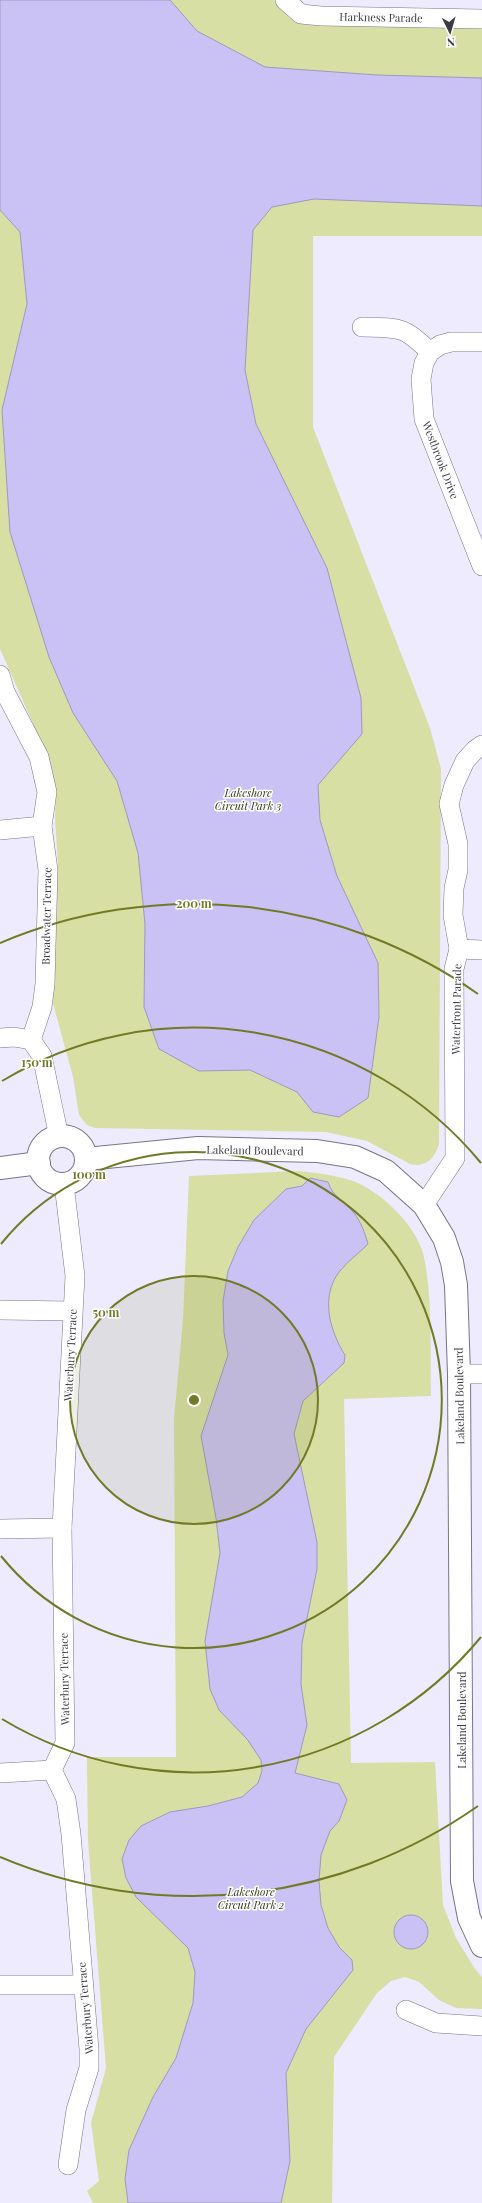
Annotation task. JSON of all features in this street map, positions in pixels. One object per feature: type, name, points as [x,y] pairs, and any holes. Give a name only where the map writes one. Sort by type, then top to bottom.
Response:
[{"type":"street","name":"Harkness Parade","points":[[285,0],[301,14],[321,16],[482,19]]},
{"type":"street","points":[[362,327],[396,328],[406,331],[430,352],[440,345],[451,342],[482,342]]},
{"type":"street","name":"Westbrook Drive","points":[[430,352],[424,363],[421,379],[424,419],[478,546],[482,566]]},
{"type":"street","name":"Broadwater Terrace","points":[[0,675],[5,692],[39,757],[47,792],[42,826],[48,870],[45,984],[42,1007],[31,1040]]},
{"type":"street","name":"Waterfront Parade","points":[[424,1205],[455,1158],[454,969],[459,949],[453,915],[454,888],[458,870],[458,844],[449,804],[454,785],[465,761],[474,750],[482,745]]},
{"type":"street","points":[[0,830],[42,826]]},
{"type":"street","points":[[459,949],[482,950]]},
{"type":"street","points":[[0,1038],[14,1037],[31,1040],[42,1056],[59,1137]]},
{"type":"street","points":[[59,1137],[74,1139],[85,1152],[86,1159],[82,1173],[77,1179],[64,1184],[50,1180],[44,1176],[38,1163],[41,1149],[52,1139],[59,1137]]},
{"type":"street","name":"Lakeland Boulevard","points":[[86,1159],[198,1148],[317,1151],[355,1157],[386,1172],[424,1205],[444,1238],[452,1262],[456,1284],[459,1374],[462,1881],[469,1918],[482,1946]]},
{"type":"street","points":[[0,1168],[38,1163]]},
{"type":"street","name":"Waterbury Terrace","points":[[64,1184],[75,1276],[62,1528],[65,1743],[52,1770],[66,1799],[71,1834],[89,2068],[76,2110],[68,2166]]},
{"type":"street","points":[[0,1310],[72,1311]]},
{"type":"street","points":[[459,1374],[482,1374]]},
{"type":"street","points":[[0,1528],[62,1528]]},
{"type":"street","points":[[0,1773],[52,1770]]},
{"type":"street","points":[[0,1985],[83,1985]]},
{"type":"street","points":[[406,2010],[436,2023],[482,2026]]},
{"type":"green space","name":"Lakeshore Circuit Park 3","points":[[0,0],[274,0],[295,20],[482,24],[482,236],[313,236],[313,427],[430,728],[441,769],[439,1144],[432,1158],[421,1165],[410,1164],[367,1141],[326,1132],[95,1128],[87,1125],[79,1115],[73,1077],[51,996],[58,863],[55,819],[56,788],[47,755],[0,649]]},
{"type":"green space","name":"Lakeshore Circuit Park 2","points":[[299,1171],[326,1174],[346,1179],[374,1192],[404,1220],[419,1242],[423,1253],[430,1305],[431,1396],[344,1399],[351,1763],[435,1762],[443,1905],[456,1938],[475,1969],[482,1977],[482,2009],[456,2008],[439,2000],[419,1982],[405,1977],[391,1981],[377,1993],[334,2057],[332,2203],[93,2203],[87,2191],[99,2181],[91,2123],[106,2068],[88,1841],[87,1757],[176,1757],[174,1419],[183,1320],[189,1176]]},
{"type":"shaded area","name":"Lakeshore Circuit Park 3","points":[[0,0],[170,0],[197,31],[265,67],[377,75],[482,78],[482,206],[314,199],[272,207],[253,230],[245,370],[256,424],[327,568],[361,698],[362,734],[318,785],[320,820],[337,876],[378,963],[379,1017],[368,1098],[339,1117],[313,1112],[297,1092],[250,1070],[199,1071],[159,1049],[144,1007],[145,924],[138,853],[117,781],[73,713],[49,657],[10,532],[2,410],[27,304],[20,232],[0,210]]},
{"type":"shaded area","points":[[310,1178],[328,1182],[332,1191],[356,1216],[368,1244],[339,1272],[333,1282],[330,1293],[329,1314],[335,1336],[345,1355],[344,1363],[303,1401],[294,1434],[317,1542],[317,1569],[302,1643],[301,1684],[307,1725],[295,1773],[339,1784],[347,1800],[339,1821],[330,1831],[321,1855],[319,1881],[321,1905],[328,1928],[339,1947],[352,1960],[353,1970],[306,2029],[286,2073],[290,2161],[281,2203],[128,2203],[125,2179],[129,2150],[153,2097],[176,2058],[193,2003],[195,1972],[188,1948],[136,1897],[126,1878],[122,1859],[129,1840],[141,1826],[170,1812],[208,1806],[242,1797],[258,1783],[262,1771],[261,1760],[247,1739],[219,1710],[210,1689],[205,1641],[220,1553],[216,1518],[201,1436],[228,1355],[224,1333],[223,1301],[228,1271],[238,1247],[254,1220],[286,1189],[302,1186]]},
{"type":"shaded area","points":[[414,1915],[423,1920],[427,1925],[427,1939],[423,1944],[418,1948],[408,1949],[404,1948],[395,1939],[394,1929],[395,1925],[404,1916]]}]
